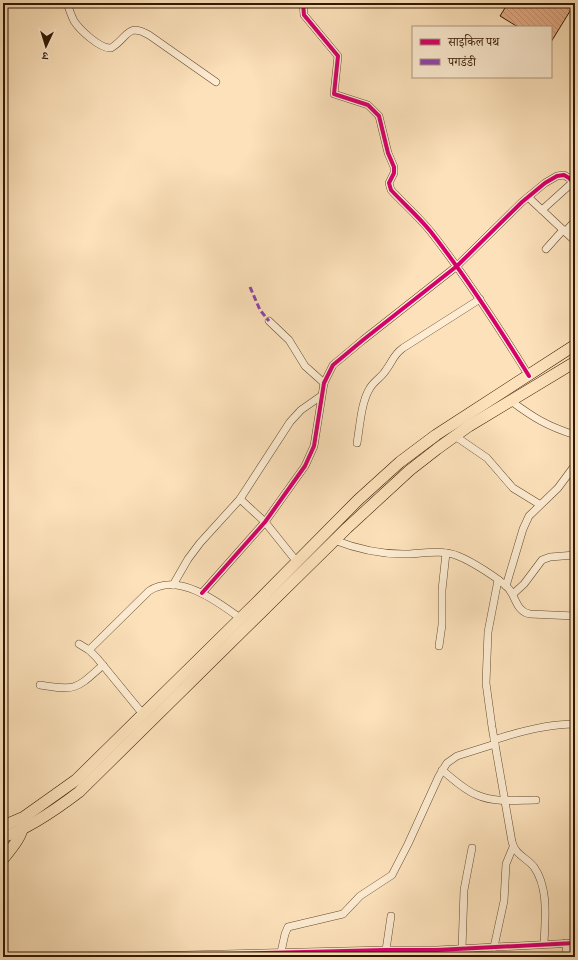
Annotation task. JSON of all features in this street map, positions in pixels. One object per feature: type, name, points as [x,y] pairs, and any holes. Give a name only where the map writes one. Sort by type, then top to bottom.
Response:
[{"type":"main road","points":[[3,837],[76,780],[358,500],[400,462],[436,435],[575,345]]},
{"type":"main road","points":[[3,826],[24,822],[62,805],[79,792],[334,540],[410,470],[455,436],[511,400],[575,362]]},
{"type":"main road","points":[[3,858],[16,842],[24,822]]},
{"type":"street","points":[[67,3],[77,25],[100,46],[111,48],[132,30],[138,29],[149,35],[216,82]]},
{"type":"street","points":[[303,3],[304,15],[338,56],[334,94],[368,105],[376,112],[382,124],[388,153],[394,167],[394,172],[389,184],[391,190],[430,231],[457,266],[529,376]]},
{"type":"street","points":[[202,592],[265,522],[296,480],[310,456],[316,435],[324,383],[333,365],[457,266],[545,182],[558,176],[567,176],[574,183],[542,210]]},
{"type":"street","points":[[528,197],[575,241]]},
{"type":"street","points":[[546,249],[575,221]]},
{"type":"street","points":[[357,443],[364,404],[369,390],[386,371],[394,356],[403,348],[480,299]]},
{"type":"street","points":[[269,321],[289,340],[304,366],[324,383]]},
{"type":"street","points":[[173,585],[200,543],[240,499],[290,422],[301,410],[321,396]]},
{"type":"street","points":[[511,400],[535,419],[544,424],[575,435]]},
{"type":"street","points":[[455,436],[487,458],[513,488],[539,504]]},
{"type":"street","points":[[506,586],[526,521],[539,504],[561,484],[575,465]]},
{"type":"street","points":[[240,499],[265,522],[297,562]]},
{"type":"street","points":[[334,540],[361,550],[382,553],[446,553],[459,556],[506,586],[513,594],[520,609],[526,613],[575,616]]},
{"type":"street","points":[[439,646],[442,626],[442,590],[446,553]]},
{"type":"street","points":[[513,594],[524,584],[542,560],[550,557],[575,555]]},
{"type":"street","points":[[498,580],[488,632],[486,669],[487,696],[513,847],[519,855],[532,865],[539,876],[542,886],[544,906],[544,944]]},
{"type":"street","points":[[89,650],[149,591],[161,585],[173,585],[202,592],[240,618]]},
{"type":"street","points":[[79,644],[89,650],[103,665],[142,713]]},
{"type":"street","points":[[40,685],[67,689],[73,688],[84,682],[103,665]]},
{"type":"street","points":[[281,952],[288,927],[343,914],[360,896],[392,875],[442,770],[450,760],[457,756],[534,728],[551,725],[575,724]]},
{"type":"street","points":[[442,770],[465,789],[477,795],[490,798],[536,800]]},
{"type":"street","points":[[494,947],[504,901],[506,864],[513,847]]},
{"type":"street","points":[[462,949],[464,890],[472,848]]},
{"type":"street","points":[[386,950],[391,916]]},
{"type":"street","points":[[566,943],[567,957]]},
{"type":"street","points":[[103,957],[256,955],[281,952],[462,949],[575,943]]},
{"type":"street","points":[[452,957],[454,949]]},
{"type":"building","points":[[508,3],[575,3],[552,40],[552,26],[516,26],[500,16]]},
{"type":"marked path","points":[[250,287],[260,310],[269,321]]},
{"type":"cycle path","points":[[303,3],[304,15],[338,56],[334,94],[368,105],[379,116],[388,153],[394,167],[394,173],[389,183],[391,190],[426,226],[444,249],[482,302],[529,376]]},
{"type":"cycle path","points":[[202,593],[265,522],[305,466],[314,446],[324,383],[333,365],[457,266],[522,202],[545,183],[557,176],[564,175],[575,185]]},
{"type":"cycle path","points":[[103,957],[437,950],[575,943]]}]
